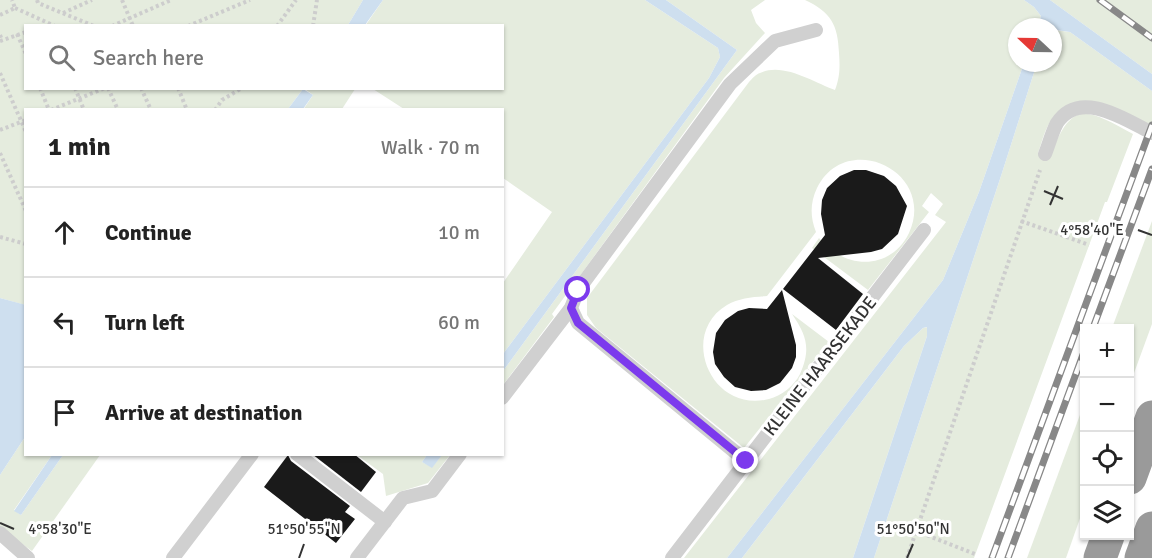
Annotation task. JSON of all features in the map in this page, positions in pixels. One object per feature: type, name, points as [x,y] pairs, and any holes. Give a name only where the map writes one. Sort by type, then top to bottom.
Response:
[{"type":"highway","points":[[1134,467],[1152,417]]},
{"type":"highway","points":[[1141,558],[1152,528]]},
{"type":"highway","points":[[1100,558],[1107,540]]},
{"type":"lane","points":[[504,395],[571,308],[578,290],[730,84],[775,41],[816,30]]},
{"type":"lane","points":[[1045,154],[1057,123],[1066,114],[1078,109],[1092,107],[1106,110],[1152,133]]},
{"type":"lane","name":"KLEINE HAARSEKADE","points":[[672,558],[924,230]]},
{"type":"lane","points":[[571,308],[578,323],[746,461]]},
{"type":"lane","points":[[173,558],[250,456]]},
{"type":"lane","points":[[300,456],[385,522]]},
{"type":"lane","points":[[357,558],[403,498],[432,490],[458,456]]},
{"type":"lane","points":[[0,533],[28,558]]},
{"type":"path","points":[[12,0],[15,8],[51,24]]},
{"type":"path","points":[[37,0],[38,3],[89,24]]},
{"type":"path","points":[[63,13],[92,0]]},
{"type":"path","points":[[122,0],[132,24]]},
{"type":"path","points":[[116,24],[171,0]]},
{"type":"path","points":[[193,24],[250,0]]},
{"type":"path","points":[[278,24],[296,0]]},
{"type":"path","points":[[313,24],[317,0]]},
{"type":"path","points":[[0,15],[15,8]]},
{"type":"path","points":[[0,35],[1,41],[24,32]]},
{"type":"path","points":[[17,34],[24,50]]},
{"type":"path","points":[[0,73],[23,120],[0,129]]},
{"type":"path","points":[[41,90],[49,108]]},
{"type":"path","points":[[76,90],[83,108]]},
{"type":"path","points":[[55,108],[102,90]]},
{"type":"path","points":[[108,90],[117,108]]},
{"type":"path","points":[[142,90],[150,108]]},
{"type":"path","points":[[179,90],[186,108]]},
{"type":"path","points":[[216,108],[222,100],[239,90]]},
{"type":"path","points":[[0,153],[24,207]]},
{"type":"path","points":[[907,558],[1045,154]]},
{"type":"path","points":[[1021,221],[1089,245]]},
{"type":"path","points":[[0,232],[1,237],[24,243]]},
{"type":"path","points":[[917,532],[975,554]]},
{"type":"shaded area","points":[[0,0],[363,0],[349,24],[24,24],[24,90],[302,90],[289,108],[24,108],[24,305],[0,298]]},
{"type":"shaded area","points":[[383,0],[645,0],[718,48],[720,57],[709,78],[504,353],[504,282],[552,212],[504,179],[504,108],[402,108],[375,90],[504,90],[504,24],[366,24]]},
{"type":"shaded area","points":[[666,0],[765,0],[751,10],[756,23],[765,33],[724,78],[504,384],[504,370],[737,50]]},
{"type":"shaded area","points":[[805,0],[1024,0],[1041,16],[1040,18],[1008,18],[1008,72],[1021,72],[979,192],[943,280],[727,558],[684,558],[946,222],[935,215],[943,204],[931,193],[922,206],[929,212],[868,290],[812,248],[819,238],[841,256],[853,260],[866,262],[890,255],[901,246],[909,233],[914,211],[911,192],[900,176],[884,165],[866,160],[848,161],[830,170],[817,188],[813,199],[812,215],[816,232],[767,296],[741,299],[727,305],[712,318],[705,334],[703,351],[708,368],[717,383],[731,395],[749,400],[778,396],[791,386],[800,374],[806,357],[806,343],[792,314],[829,342],[744,448],[596,328],[587,315],[587,298],[754,77],[769,70],[779,70],[799,75],[835,90],[840,63],[837,35],[831,20]]},
{"type":"shaded area","points":[[1050,0],[1152,0],[1152,74]]},
{"type":"shaded area","points":[[1062,31],[1070,32],[1152,91],[1152,126],[1115,108],[1089,101],[1064,108],[1053,118],[1046,130],[1038,153],[1050,157],[1066,125],[1073,117],[1082,114],[1103,118],[1133,134],[1107,202],[1105,202],[974,558],[874,558],[1034,72],[1062,72]]},
{"type":"shaded area","points":[[306,90],[354,90],[343,108],[304,108],[313,95]]},
{"type":"shaded area","points":[[1152,221],[1152,324],[1134,373],[1134,324],[1113,324]]},
{"type":"shaded area","points":[[928,327],[927,336],[853,558],[742,558],[904,346],[923,328]]},
{"type":"shaded area","points":[[1080,415],[1080,518],[1066,558],[1027,558]]},
{"type":"shaded area","points":[[24,439],[24,456],[51,456],[14,510],[21,515],[62,456],[99,456],[32,551],[0,528],[0,475]]},
{"type":"shaded area","points":[[358,456],[426,456],[422,462],[432,467],[441,456],[449,456],[428,483],[386,496],[383,474]]},
{"type":"water","points":[[363,0],[383,0],[366,24],[349,24]]},
{"type":"water","points":[[645,0],[666,0],[737,50],[504,370],[504,353],[709,78],[720,57],[718,48]]},
{"type":"water","points":[[1024,0],[1050,0],[1152,74],[1152,91],[1070,32],[1062,31],[1062,18],[1040,18],[1034,7]]},
{"type":"water","points":[[1021,72],[1034,72],[874,558],[853,558],[927,336],[927,327],[904,346],[742,558],[727,558],[943,280],[979,192]]},
{"type":"water","points":[[302,90],[313,95],[304,108],[289,108]]},
{"type":"water","points":[[0,298],[24,304],[24,439],[0,475]]},
{"type":"water","points":[[51,456],[62,456],[21,515],[14,511]]},
{"type":"water","points":[[426,456],[441,456],[432,468],[422,462]]},
{"type":"building","points":[[854,170],[866,170],[884,176],[896,186],[907,206],[898,234],[882,249],[818,258],[863,294],[836,330],[783,289],[825,235],[821,214],[822,200],[827,188],[840,176]]},
{"type":"building","points":[[782,290],[796,345],[796,357],[792,368],[780,383],[766,390],[751,391],[735,387],[715,364],[713,352],[716,333],[725,320],[738,311],[749,308],[767,309]]},
{"type":"building","points":[[288,456],[291,461],[350,506],[345,512],[355,519],[336,543],[264,487]]},
{"type":"building","points":[[315,456],[356,456],[376,472],[361,492]]},
{"type":"railway","points":[[1100,0],[1152,38]]},
{"type":"railway","points":[[992,558],[1152,125]]},
{"type":"railway","points":[[1094,324],[1152,169]]},
{"type":"railway","points":[[1008,558],[1080,363]]},
{"type":"route","points":[[578,290],[571,308],[578,323],[746,461]]}]
